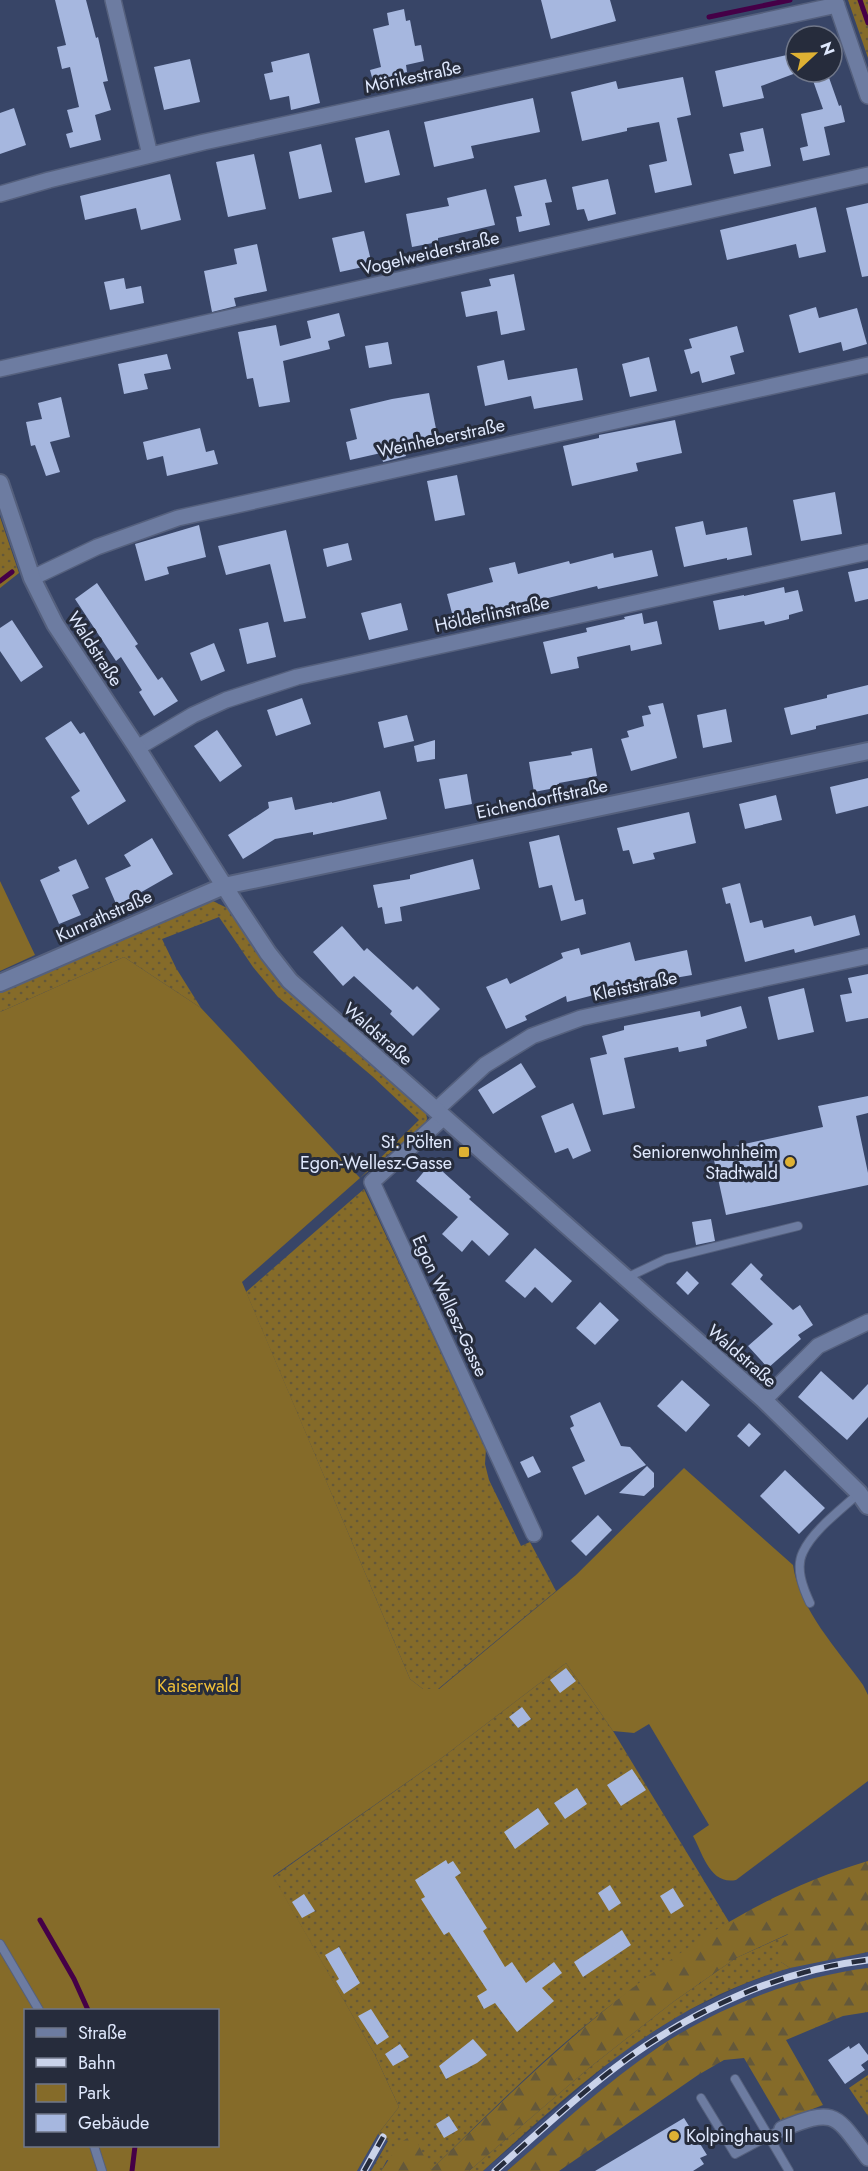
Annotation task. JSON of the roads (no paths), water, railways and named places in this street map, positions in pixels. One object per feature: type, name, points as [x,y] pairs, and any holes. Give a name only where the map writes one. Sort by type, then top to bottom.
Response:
[{"type":"street","points":[[113,0],[150,155]]},
{"type":"street","points":[[836,2],[868,96]]},
{"type":"street","name":"Mörikestraße","points":[[0,194],[150,155],[836,2]]},
{"type":"street","name":"Vogelweiderstraße","points":[[0,369],[868,175]]},
{"type":"street","name":"Weinheberstraße","points":[[32,578],[97,547],[178,518],[868,365]]},
{"type":"street","name":"Waldstraße","points":[[0,483],[32,578],[55,624],[268,953],[291,981],[764,1400],[863,1499]]},
{"type":"street","name":"Hölderlinstraße","points":[[137,748],[193,715],[226,700],[297,677],[868,552]]},
{"type":"street","name":"Eichendorffstraße","points":[[224,886],[868,751]]},
{"type":"street","name":"Kunrathstraße","points":[[0,983],[224,886]]},
{"type":"street","name":"Kleiststraße","points":[[440,1113],[485,1065],[532,1036],[581,1018],[868,956]]},
{"type":"street","name":"Egon Wellesz-Gasse","points":[[440,1113],[372,1182],[534,1534]]},
{"type":"street","points":[[764,1400],[818,1346],[868,1322]]},
{"type":"street","points":[[775,2132],[809,2118],[825,2116],[839,2121],[868,2158]]},
{"type":"lane","points":[[625,1279],[666,1259],[798,1226]]},
{"type":"lane","points":[[810,1602],[802,1586],[800,1567],[802,1553],[819,1530],[863,1499]]},
{"type":"lane","points":[[0,1944],[38,2009]]},
{"type":"lane","points":[[735,2079],[775,2132],[789,2171]]},
{"type":"lane","points":[[701,2098],[735,2154],[775,2132]]},
{"type":"lane","points":[[95,2147],[102,2171]]},
{"type":"waterway","points":[[709,17],[790,0]]},
{"type":"waterway","points":[[860,0],[868,23]]},
{"type":"waterway","points":[[0,581],[12,572]]},
{"type":"waterway","points":[[40,1920],[74,1979],[88,2009]]},
{"type":"waterway","points":[[132,2171],[135,2147]]},
{"type":"railway","points":[[495,2171],[593,2085],[628,2058],[683,2023],[742,1994],[773,1982],[804,1972],[868,1960]]},
{"type":"railway","points":[[364,2171],[383,2137]]},
{"type":"place","name":"St. Pölten Egon-Wellesz-Gasse","points":[[464,1152]]},
{"type":"place","name":"Seniorenwohnheim Stadtwald","points":[[790,1162]]},
{"type":"place","name":"Kolpinghaus II","points":[[674,2136]]},
{"type":"park label","name":"Kaiserwald","points":[[198,1686]]}]
